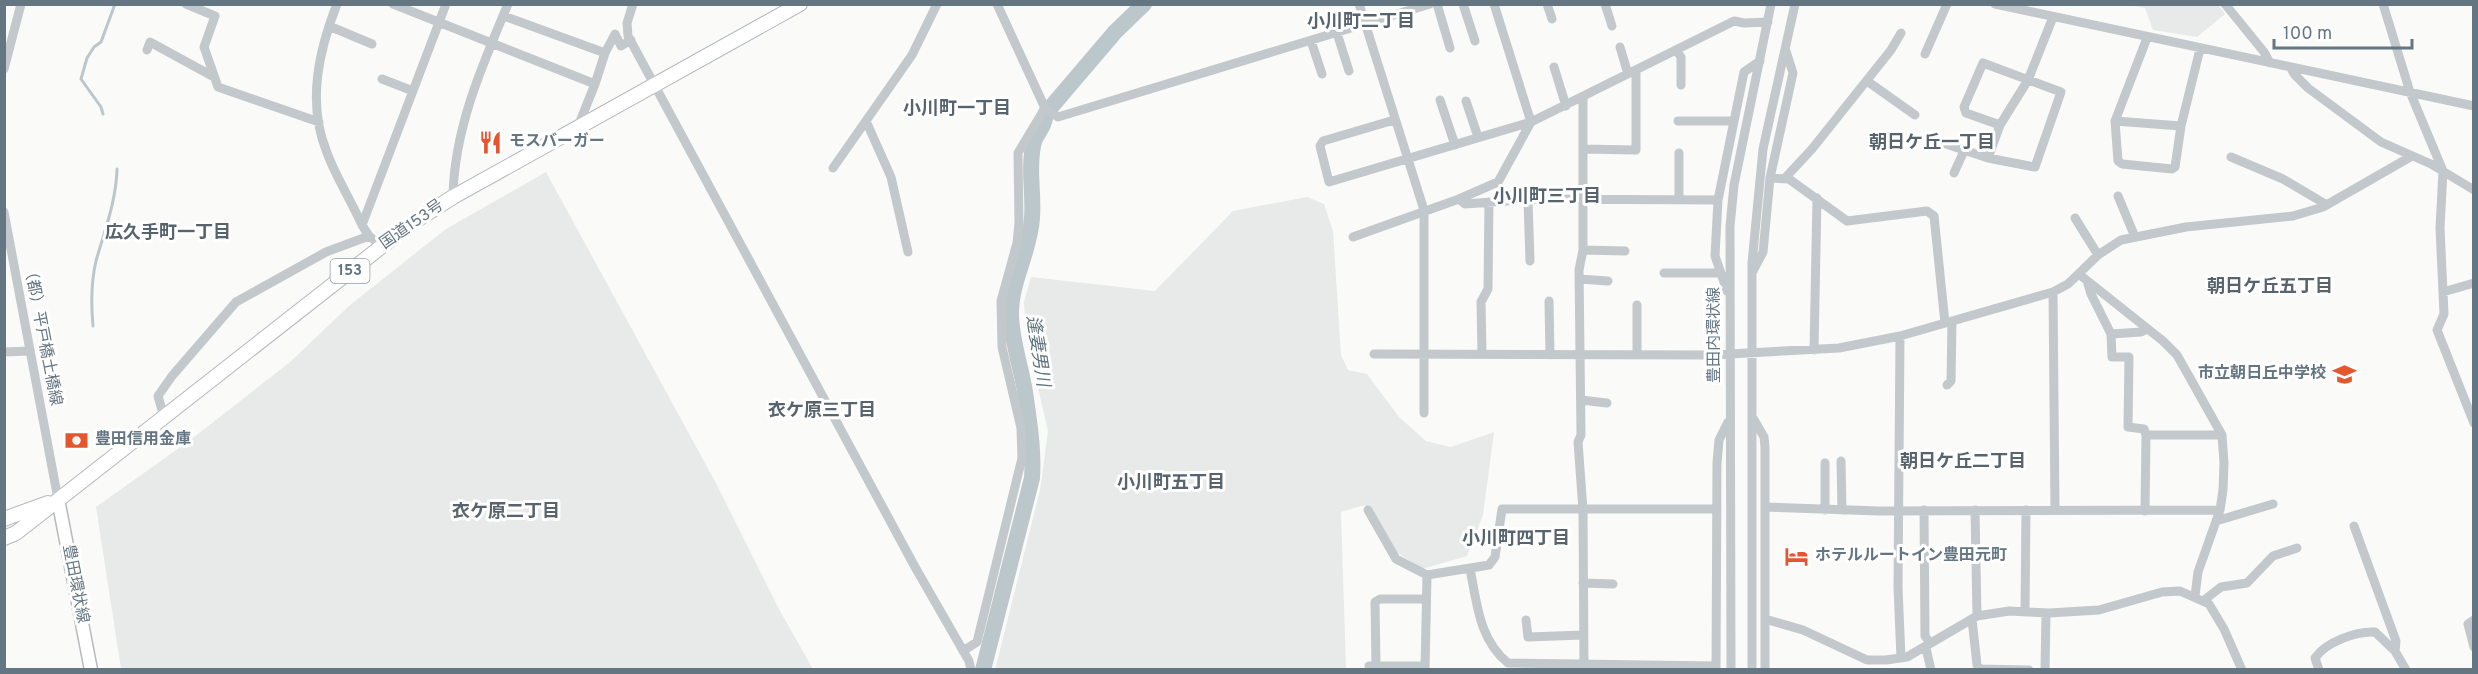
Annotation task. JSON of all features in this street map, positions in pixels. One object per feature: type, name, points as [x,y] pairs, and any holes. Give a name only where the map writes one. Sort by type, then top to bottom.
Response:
[{"type":"highway","name":"国道153号","points":[[4,538],[58,499],[382,246],[453,197],[576,131],[800,4]]},
{"type":"highway","name":"国道153号","points":[[5,517],[58,499]]},
{"type":"main road","name":"豊田環状線","points":[[58,499],[92,669]]},
{"type":"street","points":[[4,69],[21,4]]},
{"type":"street","points":[[186,4],[215,16],[204,47],[218,87],[319,122]]},
{"type":"street","points":[[337,4],[318,64],[319,122],[326,150],[362,225],[369,236],[382,246]]},
{"type":"street","points":[[393,4],[595,84]]},
{"type":"street","points":[[362,225],[446,4]]},
{"type":"street","points":[[453,197],[459,137],[508,4]]},
{"type":"street","points":[[633,4],[627,30],[631,40],[971,669]]},
{"type":"street","points":[[832,168],[912,55],[937,4]]},
{"type":"street","points":[[997,4],[1045,108],[1058,117],[1430,4]]},
{"type":"street","points":[[1359,4],[1406,161],[1424,210],[1424,413]]},
{"type":"street","points":[[1437,4],[1450,48]]},
{"type":"street","points":[[1463,4],[1475,41]]},
{"type":"street","points":[[1353,237],[1459,199],[1498,182],[1531,122],[1494,4]]},
{"type":"street","points":[[1547,4],[1552,19]]},
{"type":"street","points":[[1605,4],[1612,26]]},
{"type":"street","name":"豊田内環状線","points":[[1731,669],[1729,297],[1734,185],[1771,4]]},
{"type":"street","points":[[1752,669],[1752,274],[1763,149],[1795,4]]},
{"type":"street","points":[[1925,54],[1947,4]]},
{"type":"street","points":[[1995,4],[2474,106]]},
{"type":"street","points":[[2225,4],[2264,52],[2270,63]]},
{"type":"street","points":[[2383,4],[2410,92],[2443,171],[2440,228],[2444,314],[2437,330],[2474,423]]},
{"type":"street","points":[[504,16],[605,53]]},
{"type":"street","points":[[1988,158],[2000,125],[2028,80],[2053,17]]},
{"type":"street","points":[[1394,120],[1323,141],[1320,146],[1329,182],[1531,122],[1734,21],[1768,22]]},
{"type":"street","points":[[329,26],[372,44]]},
{"type":"street","points":[[1337,33],[1349,71]]},
{"type":"street","points":[[1785,178],[1812,149],[1867,81],[1901,33]]},
{"type":"street","points":[[576,131],[605,53],[615,34],[621,46],[631,40]]},
{"type":"street","points":[[2147,38],[2115,121],[2119,163],[2168,170],[2175,167],[2181,126],[2200,49]]},
{"type":"street","points":[[1311,41],[1322,75]]},
{"type":"street","points":[[147,50],[150,42],[214,77]]},
{"type":"street","points":[[1583,149],[1636,150],[1632,72],[1620,47]]},
{"type":"street","points":[[1752,274],[1763,252],[1770,178],[1793,74],[1785,49]]},
{"type":"street","points":[[1676,50],[1681,57],[1681,85]]},
{"type":"street","points":[[1729,297],[1715,256],[1718,200],[1744,72],[1760,62]]},
{"type":"street","points":[[1946,144],[1988,158],[2031,167],[2038,164],[2061,92],[1985,63],[1981,64],[1964,110],[2000,125]]},
{"type":"street","points":[[1554,67],[1566,106]]},
{"type":"street","points":[[2291,68],[2294,74],[2330,106],[2381,142],[2443,171],[2474,190]]},
{"type":"street","points":[[382,79],[413,91]]},
{"type":"street","points":[[1867,81],[1915,115]]},
{"type":"street","points":[[1583,98],[1583,250],[1579,279],[1581,435],[1578,442],[1583,510],[1584,667]]},
{"type":"street","points":[[1440,100],[1455,145]]},
{"type":"street","points":[[1466,101],[1478,137]]},
{"type":"street","points":[[963,651],[977,642],[1023,459],[1021,428],[1002,347],[1001,301],[1017,243],[1018,153],[1045,108]]},
{"type":"street","points":[[866,121],[891,177],[908,252]]},
{"type":"street","points":[[1678,121],[1734,121]]},
{"type":"street","points":[[2115,121],[2181,126]]},
{"type":"street","points":[[1954,173],[1964,151]]},
{"type":"street","points":[[1679,153],[1679,200]]},
{"type":"street","points":[[1374,354],[1730,353],[1814,350],[1900,336],[2053,292],[2084,278],[2098,255],[2121,240],[2186,227],[2293,216],[2327,205],[2412,156]]},
{"type":"street","points":[[2231,157],[2283,179],[2327,205]]},
{"type":"street","points":[[1770,178],[1785,178],[1847,220],[1927,211],[1934,216],[1948,322],[1952,381],[1947,385]]},
{"type":"street","points":[[2118,196],[2135,237]]},
{"type":"street","points":[[1814,350],[1817,198]]},
{"type":"street","points":[[1459,199],[1465,204],[1582,200],[1718,200]]},
{"type":"street","points":[[1528,201],[1530,261]]},
{"type":"street","points":[[1482,354],[1481,302],[1488,289],[1489,202]]},
{"type":"street","name":"（都）平戸橋土橋線","points":[[4,212],[8,249],[58,499]]},
{"type":"street","points":[[2075,218],[2098,255]]},
{"type":"street","points":[[164,417],[158,396],[172,376],[236,302],[326,252],[369,236]]},
{"type":"street","points":[[1583,250],[1625,251]]},
{"type":"street","points":[[1664,273],[1719,273]]},
{"type":"street","points":[[2084,278],[2163,341],[2180,359],[2222,435],[2224,463],[2220,510],[2198,572],[2199,598]]},
{"type":"street","points":[[2084,278],[2111,334],[2112,357],[2129,357],[2128,426],[2144,429],[2146,435],[2145,511]]},
{"type":"street","points":[[1579,279],[1608,281]]},
{"type":"street","points":[[2443,292],[2474,283]]},
{"type":"street","points":[[2053,292],[2055,510]]},
{"type":"street","points":[[1549,301],[1550,355]]},
{"type":"street","points":[[1637,305],[1637,355]]},
{"type":"street","points":[[2111,334],[2141,332],[2147,328]]},
{"type":"street","points":[[1900,336],[1898,510],[1901,658]]},
{"type":"street","points":[[4,352],[29,351]]},
{"type":"street","points":[[1581,400],[1607,403]]},
{"type":"street","points":[[1753,417],[1764,437],[1766,669]]},
{"type":"street","points":[[1470,569],[1483,629],[1488,640],[1508,663],[1531,667],[1716,668],[1719,440],[1729,420]]},
{"type":"street","points":[[2146,435],[2222,435]]},
{"type":"street","points":[[1841,461],[1842,510]]},
{"type":"street","points":[[1824,463],[1825,510]]},
{"type":"street","points":[[2216,521],[2273,504]]},
{"type":"street","points":[[1765,507],[1825,510],[2220,510]]},
{"type":"street","points":[[1368,510],[1396,559],[1427,575],[1490,565],[1495,557],[1502,509],[1717,509]]},
{"type":"street","points":[[1924,510],[1925,636],[1931,669]]},
{"type":"street","points":[[1975,510],[1977,665],[1980,669],[2029,669]]},
{"type":"street","points":[[2025,612],[2026,510]]},
{"type":"street","points":[[2354,526],[2396,641],[2395,651]]},
{"type":"street","points":[[2199,598],[2221,587],[2247,583],[2273,556],[2297,548]]},
{"type":"street","points":[[1752,559],[1765,578]]},
{"type":"street","points":[[1717,570],[1730,590]]},
{"type":"street","points":[[1426,600],[1380,598],[1375,602],[1373,666],[1425,668],[1427,575]]},
{"type":"street","points":[[1583,582],[1613,584]]},
{"type":"street","points":[[1766,619],[1803,630],[1867,660],[1901,658],[1928,646],[1975,617],[2025,612],[2099,610],[2162,592],[2180,591],[2210,604],[2242,669]]},
{"type":"street","points":[[1717,630],[1720,620],[1730,608]]},
{"type":"street","points":[[2045,669],[2046,613]]},
{"type":"street","points":[[1526,620],[1528,637],[1583,635]]},
{"type":"street","points":[[2474,620],[2468,624],[2474,647]]},
{"type":"street","points":[[2319,669],[2315,658],[2320,650],[2365,632],[2375,632],[2395,651],[2405,667],[2394,669]]},
{"type":"shaded area","points":[[2128,5],[2218,5],[2225,14],[2197,37],[2153,30],[2145,8]]},
{"type":"shaded area","points":[[546,172],[717,485],[780,611],[813,669],[121,669],[96,507],[189,441],[289,363],[350,305],[446,229]]},
{"type":"shaded area","points":[[1307,197],[1324,204],[1333,231],[1341,355],[1348,370],[1367,374],[1399,417],[1426,441],[1451,447],[1494,432],[1483,515],[1467,556],[1422,569],[1390,548],[1365,505],[1341,512],[1346,669],[995,670],[1040,490],[1048,431],[1026,336],[1024,302],[1031,277],[1155,291],[1233,211]]},
{"type":"waterway","points":[[103,114],[101,107],[81,79],[87,58],[94,47],[101,42],[115,4]]},
{"type":"waterway","name":"逢妻男川","points":[[983,670],[1032,478],[1030,424],[1011,316],[1014,291],[1030,231],[1031,164],[1034,142],[1046,113],[1115,32],[1144,4]]},
{"type":"waterway","points":[[93,326],[94,269],[112,204],[117,169]]},
{"type":"place","name":"モスバーガー","points":[[491,142]]},
{"type":"place","name":"市立朝日丘中学校","points":[[2344,374]]},
{"type":"place","name":"豊田信用金庫","points":[[77,440]]},
{"type":"place","name":"ホテルルートイン豊田元町","points":[[1797,556]]},
{"type":"district","name":"小川町二丁目","points":[[1361,22]]},
{"type":"district","name":"小川町一丁目","points":[[957,109]]},
{"type":"district","name":"朝日ケ丘一丁目","points":[[1932,143]]},
{"type":"district","name":"小川町三丁目","points":[[1547,197]]},
{"type":"district","name":"広久手町一丁目","points":[[168,233]]},
{"type":"district","name":"朝日ケ丘五丁目","points":[[2270,287]]},
{"type":"district","name":"衣ケ原三丁目","points":[[822,411]]},
{"type":"district","name":"朝日ケ丘二丁目","points":[[1963,462]]},
{"type":"district","name":"小川町五丁目","points":[[1171,483]]},
{"type":"district","name":"衣ケ原二丁目","points":[[506,512]]},
{"type":"district","name":"小川町四丁目","points":[[1516,539]]}]
